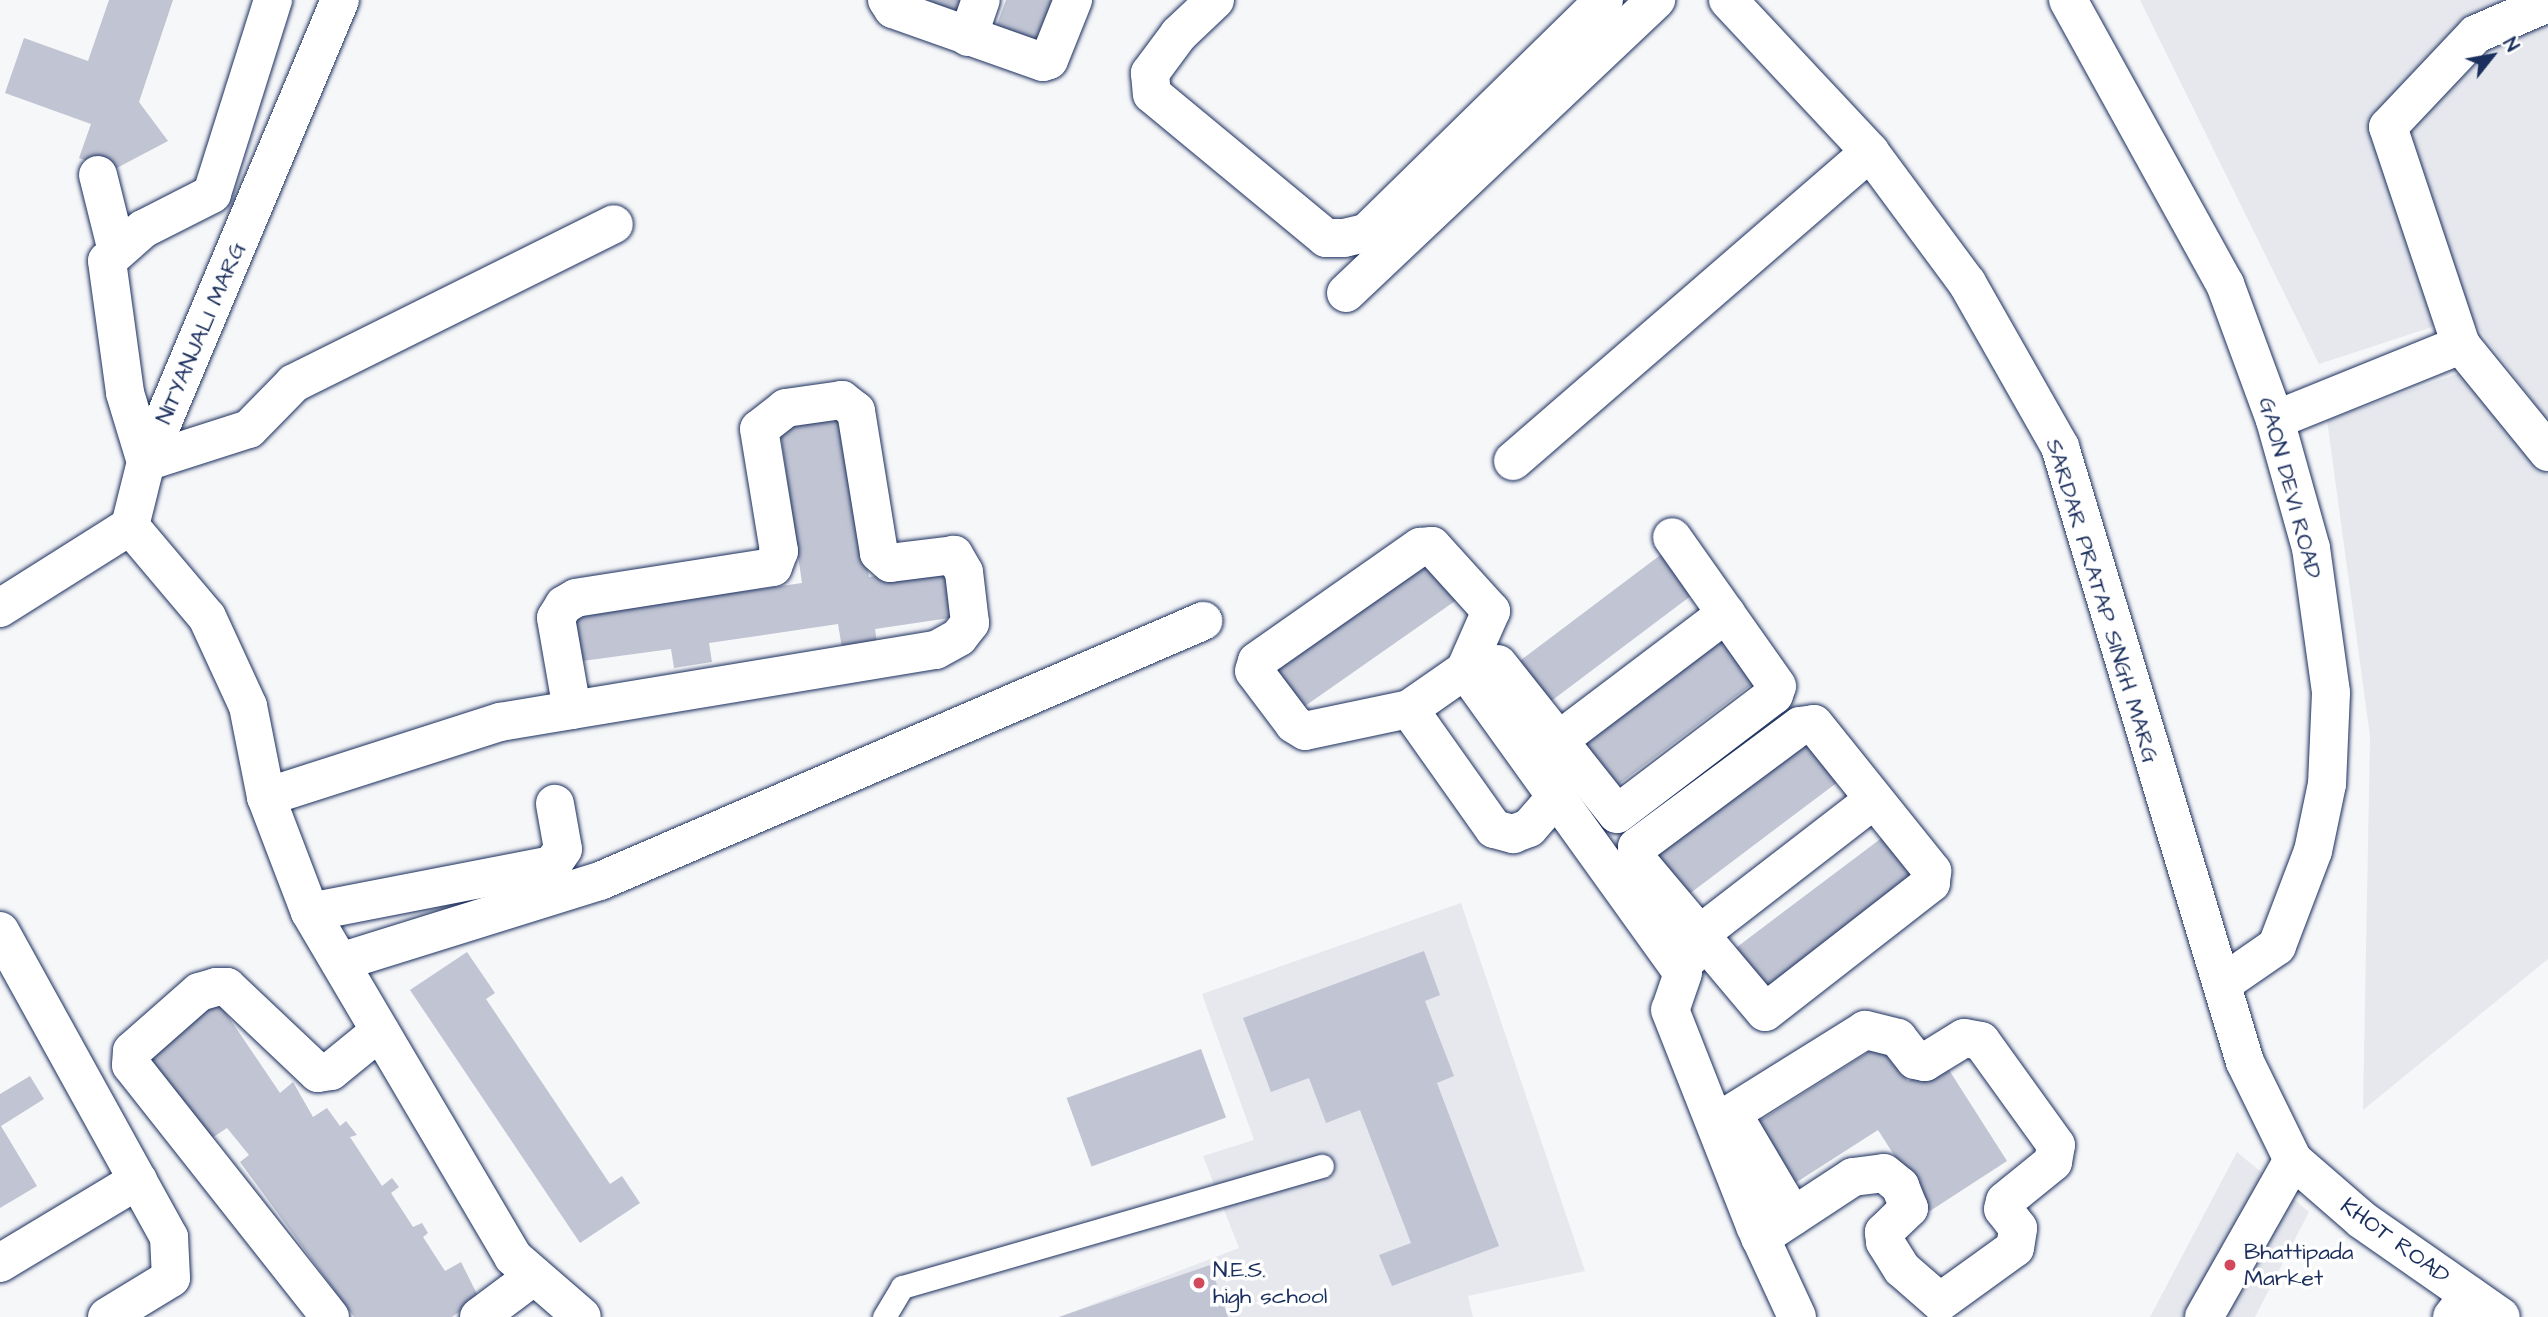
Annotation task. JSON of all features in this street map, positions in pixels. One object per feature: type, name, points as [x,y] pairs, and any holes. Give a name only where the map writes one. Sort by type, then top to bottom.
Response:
[{"type":"street","points":[[273,0],[212,194],[143,229],[107,261],[105,277],[125,393],[146,462],[249,429],[294,383],[614,224]]},
{"type":"street","name":"NITYANJALI MARG","points":[[130,526],[146,462],[340,0]]},
{"type":"street","points":[[886,0],[893,9],[1042,62],[1049,60],[1073,0]]},
{"type":"street","points":[[968,37],[981,0]]},
{"type":"street","points":[[1215,0],[1179,34],[1150,73],[1152,94],[1326,238],[1344,238],[1366,233],[1604,0]]},
{"type":"street","points":[[1346,293],[1656,0]]},
{"type":"street","name":"SARDAR PRATAP SINGH MARG","points":[[1728,0],[1870,152],[1967,283],[2060,447],[2245,1062],[2293,1160]]},
{"type":"street","name":"GAON DEVI ROAD","points":[[2068,0],[2225,284],[2275,420],[2311,548],[2328,667],[2327,784],[2312,852],[2277,946],[2222,984]]},
{"type":"street","points":[[2548,3],[2476,34],[2388,127],[2461,345],[2548,452]]},
{"type":"street","points":[[1513,461],[1870,152]]},
{"type":"street","points":[[98,175],[117,251]]},
{"type":"street","points":[[2275,420],[2461,345]]},
{"type":"street","points":[[266,797],[500,722],[936,650],[959,638],[971,623],[964,572],[954,555],[890,563],[879,553],[856,411],[842,400],[786,408],[759,429],[779,551],[773,568],[576,598],[564,606],[556,618],[572,710]]},
{"type":"street","points":[[0,608],[130,526],[207,617],[248,705],[266,797],[310,912],[513,1257],[582,1317]]},
{"type":"street","points":[[1482,667],[1409,709],[1305,731],[1294,724],[1254,671],[1270,650],[1420,547],[1432,546],[1491,611],[1482,667],[1544,751],[1617,814],[1774,695],[1777,686],[1672,537]]},
{"type":"street","points":[[1544,751],[1726,614]]},
{"type":"street","points":[[340,962],[600,881],[1203,621]]},
{"type":"street","points":[[1409,709],[1494,829],[1513,834],[1529,828],[1556,797]]},
{"type":"street","points":[[1814,723],[1872,801],[1932,871],[1931,883],[1765,1012],[1700,934],[1638,861],[1637,846],[1800,726],[1814,723]]},
{"type":"street","points":[[1544,751],[1556,797],[1683,973]]},
{"type":"street","points":[[1797,1317],[1760,1238],[1670,1010],[1700,934],[1872,801]]},
{"type":"street","points":[[310,912],[552,865],[563,849],[555,804]]},
{"type":"street","points":[[0,931],[169,1237],[171,1278],[107,1317]]},
{"type":"street","points":[[330,1317],[131,1065],[132,1051],[199,992],[216,987],[228,987],[318,1073],[331,1071],[380,1031]]},
{"type":"street","points":[[1760,1238],[1853,1177],[1884,1173],[1900,1186],[1909,1208],[1884,1232],[1885,1242],[1902,1269],[1940,1302],[2015,1248],[2018,1228],[2003,1209],[2005,1202],[2053,1162],[2056,1144],[1981,1041],[1964,1038],[1925,1062],[1915,1060],[1898,1038],[1865,1031],[1732,1113],[1793,1216]]},
{"type":"street","points":[[2204,1317],[2293,1160]]},
{"type":"street","name":"KHOT ROAD","points":[[2293,1160],[2461,1306],[2501,1317]]},
{"type":"street","points":[[0,1263],[138,1180]]},
{"type":"street","points":[[478,1317],[534,1276]]},
{"type":"lane","points":[[884,1317],[902,1287],[1322,1166]]},
{"type":"shaded area","points":[[2140,0],[2548,0],[2548,422],[2469,315],[2319,364]]},
{"type":"shaded area","points":[[2468,370],[2548,475],[2548,959],[2363,1110],[2370,736],[2327,420]]},
{"type":"shaded area","points":[[1461,903],[1585,1271],[1468,1296],[1473,1317],[1059,1317],[1239,1248],[1203,1156],[1254,1140],[1202,994]]},
{"type":"shaded area","name":"Bhattipada Market","points":[[2237,1152],[2309,1212],[2255,1317],[2150,1317]]},
{"type":"building","points":[[109,0],[173,0],[139,102],[168,141],[113,170],[79,158],[91,124],[5,93],[24,38],[88,61]]},
{"type":"building","points":[[892,0],[961,0],[953,22]]},
{"type":"building","points":[[1006,0],[1065,0],[1045,57],[992,38]]},
{"type":"building","points":[[845,414],[869,577],[949,565],[956,617],[875,629],[877,643],[842,648],[838,624],[709,643],[712,662],[674,668],[671,649],[575,662],[568,616],[802,583],[779,423]]},
{"type":"building","points":[[1663,553],[1694,594],[1542,708],[1511,667]]},
{"type":"building","points":[[1425,555],[1457,600],[1294,714],[1263,669]]},
{"type":"building","points":[[1729,635],[1761,677],[1606,794],[1574,752]]},
{"type":"building","points":[[1809,736],[1841,779],[1687,896],[1654,853]]},
{"type":"building","points":[[1883,837],[1914,878],[1761,993],[1730,952]]},
{"type":"building","points":[[1424,951],[1440,995],[1425,1001],[1454,1076],[1437,1083],[1499,1246],[1392,1286],[1379,1255],[1411,1243],[1360,1110],[1326,1123],[1309,1078],[1271,1092],[1243,1018]]},
{"type":"building","points":[[467,952],[495,993],[486,999],[610,1184],[622,1176],[640,1203],[580,1243],[410,990]]},
{"type":"building","points":[[217,1000],[280,1093],[293,1082],[313,1117],[327,1108],[340,1126],[346,1121],[357,1135],[350,1137],[382,1186],[392,1178],[399,1187],[391,1193],[413,1227],[422,1223],[428,1233],[423,1237],[445,1271],[461,1262],[479,1298],[452,1317],[354,1317],[240,1162],[249,1155],[227,1128],[209,1140],[143,1064]]},
{"type":"building","points":[[1883,1043],[1908,1081],[1942,1059],[2007,1161],[1930,1211],[1878,1130],[1789,1187],[1750,1127]]},
{"type":"building","points":[[1201,1049],[1226,1118],[1092,1167],[1067,1098]]},
{"type":"building","points":[[30,1076],[44,1099],[1,1126],[37,1186],[0,1208],[0,1094]]},
{"type":"building","name":"N.E.S. high school","points":[[1210,1265],[1228,1317],[1059,1317]]},
{"type":"place","name":"Bhattipada Market","points":[[2230,1265]]},
{"type":"place","name":"N.E.S. high school","points":[[1199,1283]]}]
